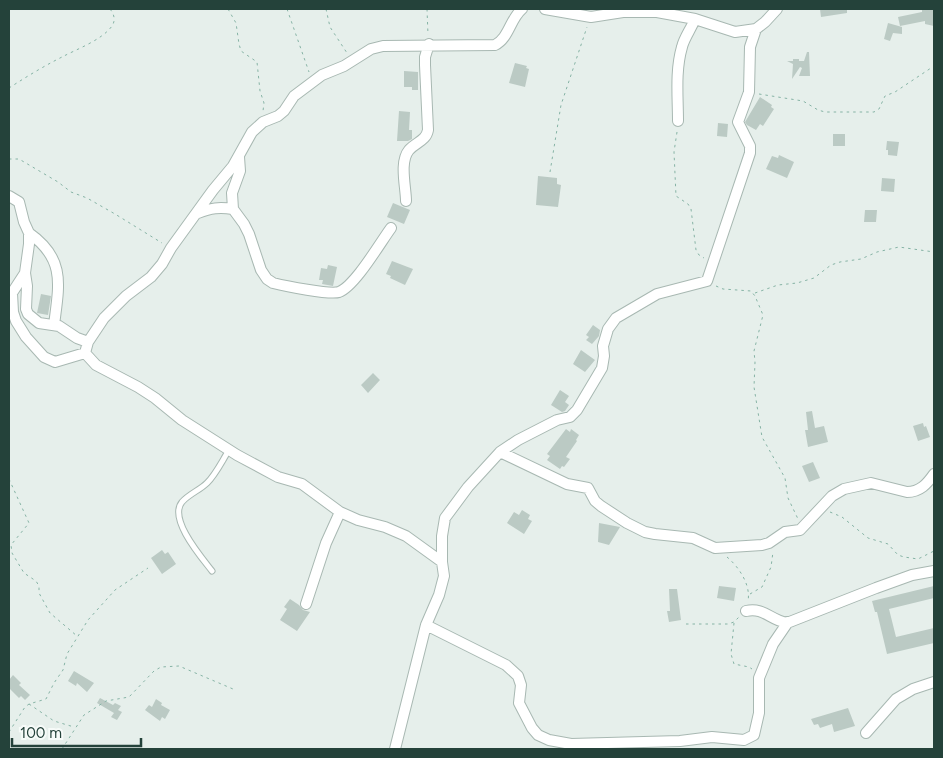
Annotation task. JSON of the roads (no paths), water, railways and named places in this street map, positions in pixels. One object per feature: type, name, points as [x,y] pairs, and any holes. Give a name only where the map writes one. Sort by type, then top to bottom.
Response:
[{"type":"street","points":[[85,354],[88,342],[104,318],[114,307],[152,277],[171,248],[239,157],[246,140],[263,122],[278,116],[284,111],[294,96],[322,75],[371,50],[383,46],[429,44],[495,45],[504,38],[516,14],[522,9]]},
{"type":"street","points":[[545,9],[591,17],[623,12],[646,12],[695,19],[735,32],[756,29],[765,22],[774,10]]},
{"type":"street","points":[[678,121],[679,58],[682,44],[691,30],[695,19]]},
{"type":"street","points":[[395,749],[426,625],[439,595],[444,576],[442,536],[445,518],[468,487],[500,452],[518,440],[557,420],[572,415],[602,368],[603,346],[608,329],[620,314],[657,294],[707,281],[750,153],[750,146],[738,122],[749,92],[750,47],[756,29]]},
{"type":"street","points":[[406,201],[405,157],[408,150],[427,135],[428,130],[425,57],[429,44]]},
{"type":"street","points":[[239,157],[240,172],[232,193],[233,209],[249,234],[260,270],[267,279],[283,285],[338,292],[350,286],[390,228]]},
{"type":"street","points":[[9,196],[20,202],[24,222],[29,234],[25,273],[27,286],[26,309],[28,314],[39,323],[54,325],[82,341],[88,342]]},
{"type":"street","points":[[198,213],[210,208],[233,209]]},
{"type":"street","points":[[29,234],[49,250],[57,270],[58,297],[54,325]]},
{"type":"street","points":[[25,273],[10,290],[11,313],[26,337],[44,357],[55,362],[63,361],[78,354],[85,354],[96,365],[156,398],[182,420],[229,450],[278,477],[302,484],[340,512],[406,536],[442,562]]},
{"type":"street","points":[[500,452],[567,484],[588,488],[595,501],[601,506],[645,532],[693,538],[715,548],[762,545],[769,543],[785,532],[800,530],[837,492],[844,489],[871,483],[913,492],[933,478]]},
{"type":"street","points":[[306,604],[326,543],[340,512]]},
{"type":"street","points":[[746,611],[760,610],[780,621],[788,622],[912,575],[934,571]]},
{"type":"street","points":[[426,625],[506,665],[514,672],[518,676],[521,685],[519,703],[532,728],[538,735],[559,743],[654,742],[712,737],[744,740],[754,735],[757,725],[760,694],[759,678],[773,644],[788,622]]},
{"type":"street","points":[[866,733],[896,699],[913,689],[934,682]]},
{"type":"lane","points":[[212,570],[188,539],[181,524],[180,507],[182,502],[206,484],[229,450]]}]
